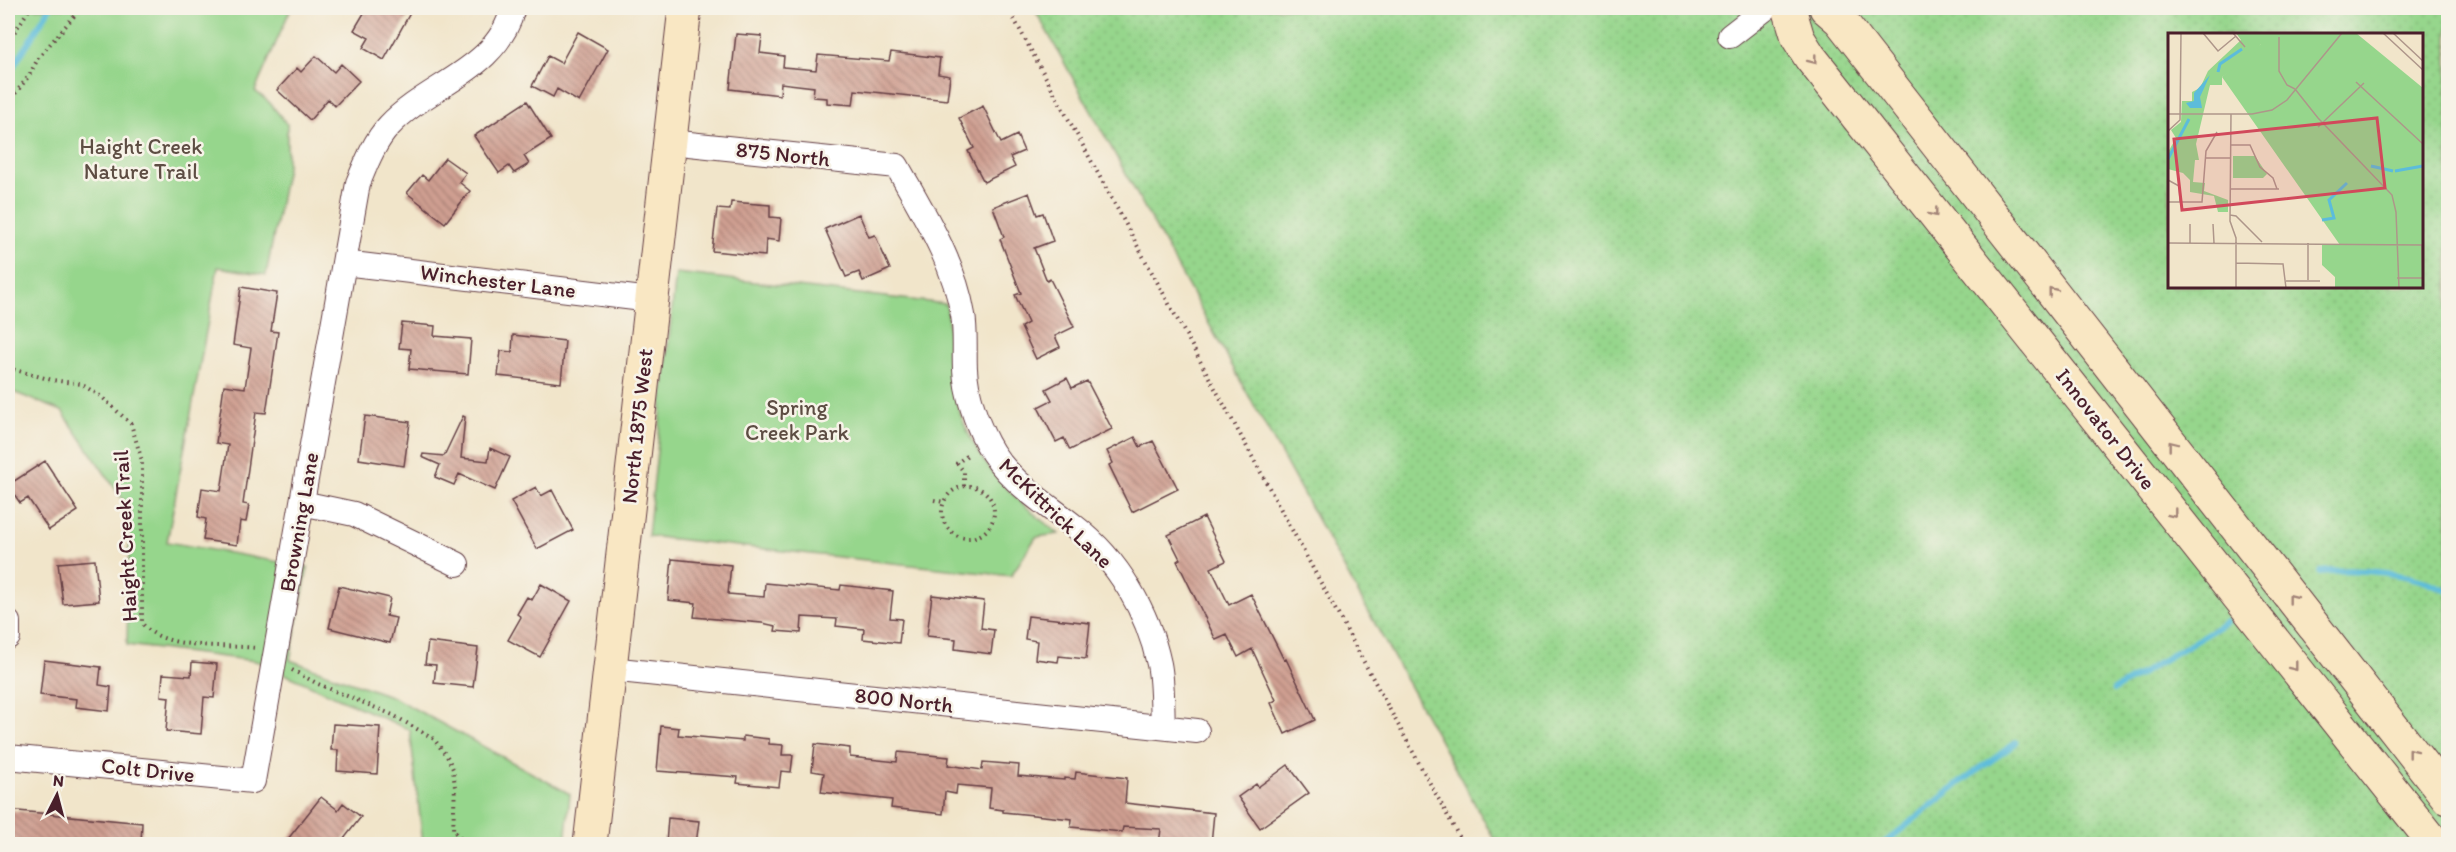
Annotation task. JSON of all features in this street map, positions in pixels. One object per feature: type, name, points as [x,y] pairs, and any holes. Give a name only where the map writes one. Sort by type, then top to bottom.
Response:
[{"type":"main road","name":"North 1875 West","points":[[590,844],[685,8]]},
{"type":"main road","name":"Innovator Drive","points":[[1789,8],[1794,28],[1804,48],[2435,844]]},
{"type":"main road","name":"Innovator Drive","points":[[1826,8],[1840,20],[2448,798]]},
{"type":"street","name":"Browning Lane","points":[[253,781],[358,183],[372,152],[388,127],[414,105],[476,64],[500,39],[513,8]]},
{"type":"street","points":[[1730,36],[1766,8]]},
{"type":"street","name":"875 North","points":[[670,142],[897,166]]},
{"type":"street","name":"McKittrick Lane","points":[[897,166],[939,243],[954,281],[964,316],[965,372],[974,410],[987,444],[1010,474],[1039,501],[1077,528],[1108,560],[1132,592],[1148,624],[1160,666],[1163,728]]},
{"type":"street","name":"Winchester Lane","points":[[344,263],[651,300]]},
{"type":"street","points":[[302,503],[354,514],[457,564]]},
{"type":"street","points":[[8,622],[8,637]]},
{"type":"street","name":"800 North","points":[[610,669],[1197,731]]},
{"type":"street","name":"Colt Drive","points":[[8,757],[253,781]]},
{"type":"path","points":[[8,42],[30,8]]},
{"type":"path","points":[[8,102],[28,77],[39,57],[81,8]]},
{"type":"path","points":[[1008,8],[1463,844]]},
{"type":"path","name":"Haight Creek Trail","points":[[8,368],[52,380],[81,384],[102,397],[132,424],[142,461],[142,623],[147,631],[160,638],[190,643],[264,649]]},
{"type":"path","points":[[964,486],[964,472],[957,463],[972,452]]},
{"type":"path","points":[[964,486],[980,489],[989,496],[994,509],[991,526],[985,532],[969,539],[952,533],[946,527],[942,510],[944,502],[955,489],[964,486]]},
{"type":"path","points":[[989,496],[998,489]]},
{"type":"path","points":[[934,500],[944,502]]},
{"type":"path","points":[[289,668],[318,684],[393,715],[434,739],[453,769],[455,787],[453,830],[466,844]]},
{"type":"green space","name":"Haight Creek Nature Trail","points":[[8,8],[291,8],[255,91],[269,102],[287,124],[287,167],[266,275],[218,267],[167,542],[308,567],[290,660],[393,697],[570,794],[565,844],[423,844],[410,730],[256,661],[127,645],[130,510],[62,411],[8,390]]},
{"type":"green space","points":[[1034,8],[2448,8],[2448,844],[1497,844]]},
{"type":"green space","name":"Spring Creek Park","points":[[676,273],[946,304],[953,387],[968,433],[991,471],[1022,503],[1059,534],[1036,537],[1011,576],[648,536]]},
{"type":"building","points":[[367,8],[399,8],[410,13],[384,60],[363,48],[369,38],[354,30]]},
{"type":"building","points":[[578,32],[608,49],[579,102],[557,89],[553,97],[532,86],[548,56],[561,63]]},
{"type":"building","points":[[736,34],[762,36],[760,53],[784,56],[783,67],[816,70],[818,55],[889,61],[891,52],[940,58],[938,74],[950,76],[947,100],[855,90],[853,105],[827,103],[827,98],[813,97],[814,87],[781,83],[780,95],[730,89]]},
{"type":"building","points":[[316,56],[334,72],[341,64],[359,81],[335,106],[328,99],[310,120],[277,90],[297,68],[301,72]]},
{"type":"building","points":[[527,101],[551,139],[524,156],[529,164],[514,173],[509,166],[499,173],[474,136]]},
{"type":"building","points":[[983,106],[1001,143],[1017,135],[1024,151],[1010,157],[1015,167],[984,182],[968,151],[974,148],[959,118]]},
{"type":"building","points":[[445,158],[466,173],[459,182],[470,191],[445,223],[407,193],[422,175],[428,180]]},
{"type":"building","points":[[1029,193],[1037,215],[1043,213],[1053,241],[1034,248],[1047,281],[1050,279],[1074,327],[1055,336],[1060,347],[1036,359],[1021,327],[1028,323],[1015,295],[1021,293],[1000,239],[1004,237],[993,207]]},
{"type":"building","points":[[731,202],[770,205],[770,217],[781,218],[779,241],[766,239],[765,256],[712,251],[717,209],[730,210]]},
{"type":"building","points":[[859,214],[869,237],[875,235],[890,269],[863,281],[859,272],[846,277],[825,229]]},
{"type":"building","points":[[241,287],[277,293],[271,331],[278,332],[266,413],[256,412],[243,504],[249,505],[246,522],[240,521],[237,545],[203,540],[206,519],[198,517],[202,488],[221,491],[228,445],[216,443],[224,385],[245,388],[251,348],[233,345]]},
{"type":"building","points":[[402,323],[435,326],[434,336],[471,339],[468,374],[409,369],[411,349],[399,348]]},
{"type":"building","points":[[513,335],[565,341],[561,383],[498,376],[501,351],[512,352]]},
{"type":"building","points":[[1067,378],[1072,388],[1087,381],[1112,429],[1070,450],[1064,438],[1056,442],[1038,407],[1052,400],[1046,389]]},
{"type":"building","points":[[365,416],[410,422],[404,466],[359,459]]},
{"type":"building","points":[[463,416],[465,417],[461,458],[488,461],[490,448],[510,457],[495,490],[459,474],[454,485],[435,477],[440,465],[422,457],[423,454],[444,456]]},
{"type":"building","points":[[1135,437],[1140,447],[1153,441],[1178,489],[1132,512],[1109,465],[1113,463],[1107,451]]},
{"type":"building","points":[[45,461],[78,511],[49,530],[28,498],[20,503],[8,485]]},
{"type":"building","points":[[536,487],[541,496],[552,490],[573,530],[537,549],[511,501]]},
{"type":"building","points":[[1204,517],[1226,561],[1211,568],[1229,605],[1251,594],[1315,720],[1285,734],[1271,703],[1276,700],[1252,649],[1238,657],[1227,635],[1216,640],[1177,561],[1180,559],[1168,535]]},
{"type":"building","points":[[672,559],[731,565],[728,594],[764,597],[765,583],[840,590],[841,585],[893,591],[890,618],[902,619],[899,643],[863,639],[864,629],[836,626],[837,619],[802,617],[801,633],[775,631],[776,626],[762,623],[694,617],[696,603],[668,600]]},
{"type":"building","points":[[95,560],[99,601],[63,604],[58,563]]},
{"type":"building","points":[[541,584],[571,601],[540,657],[508,640],[521,617],[517,614],[527,597],[532,600]]},
{"type":"building","points":[[339,586],[390,598],[386,616],[396,618],[390,643],[329,628]]},
{"type":"building","points":[[932,595],[984,601],[981,628],[994,630],[991,654],[955,649],[956,639],[927,636]]},
{"type":"building","points":[[1028,616],[1090,623],[1086,659],[1059,656],[1058,662],[1035,659],[1037,641],[1025,639]]},
{"type":"building","points":[[428,642],[478,648],[473,687],[434,683],[436,665],[425,664]]},
{"type":"building","points":[[44,660],[101,667],[99,685],[111,687],[109,711],[76,707],[77,699],[40,695]]},
{"type":"building","points":[[192,662],[217,664],[214,698],[204,697],[201,734],[166,731],[169,697],[161,696],[163,674],[191,676]]},
{"type":"building","points":[[333,724],[380,727],[377,774],[337,771],[338,750],[331,750]]},
{"type":"building","points":[[661,726],[679,728],[678,735],[743,741],[743,736],[769,739],[769,744],[783,745],[782,755],[793,755],[791,772],[781,771],[779,787],[737,783],[738,777],[657,771]]},
{"type":"building","points":[[815,744],[850,748],[850,757],[897,762],[898,752],[949,757],[948,765],[982,770],[983,762],[1019,765],[1018,776],[1064,780],[1064,778],[1075,779],[1076,772],[1127,778],[1125,803],[1214,813],[1211,844],[1159,844],[1161,829],[1123,827],[1122,832],[1071,827],[1072,819],[1003,812],[1003,810],[989,808],[991,788],[957,785],[956,794],[945,792],[943,814],[891,808],[892,800],[821,792],[824,773],[812,771]]},
{"type":"building","points":[[1288,765],[1309,793],[1260,828],[1238,797],[1256,784],[1258,787]]},
{"type":"building","points":[[321,797],[338,810],[343,803],[361,817],[340,844],[284,844]]},
{"type":"building","points":[[8,810],[142,823],[141,844],[8,844]]},
{"type":"building","points":[[668,818],[699,821],[696,844],[666,844]]},
{"type":"waterway","points":[[8,75],[50,8]]},
{"type":"waterway","points":[[2320,572],[2352,570],[2386,573],[2419,580],[2448,591]]},
{"type":"waterway","points":[[2114,690],[2226,622]]},
{"type":"waterway","points":[[1883,844],[1962,781],[2016,743]]}]
